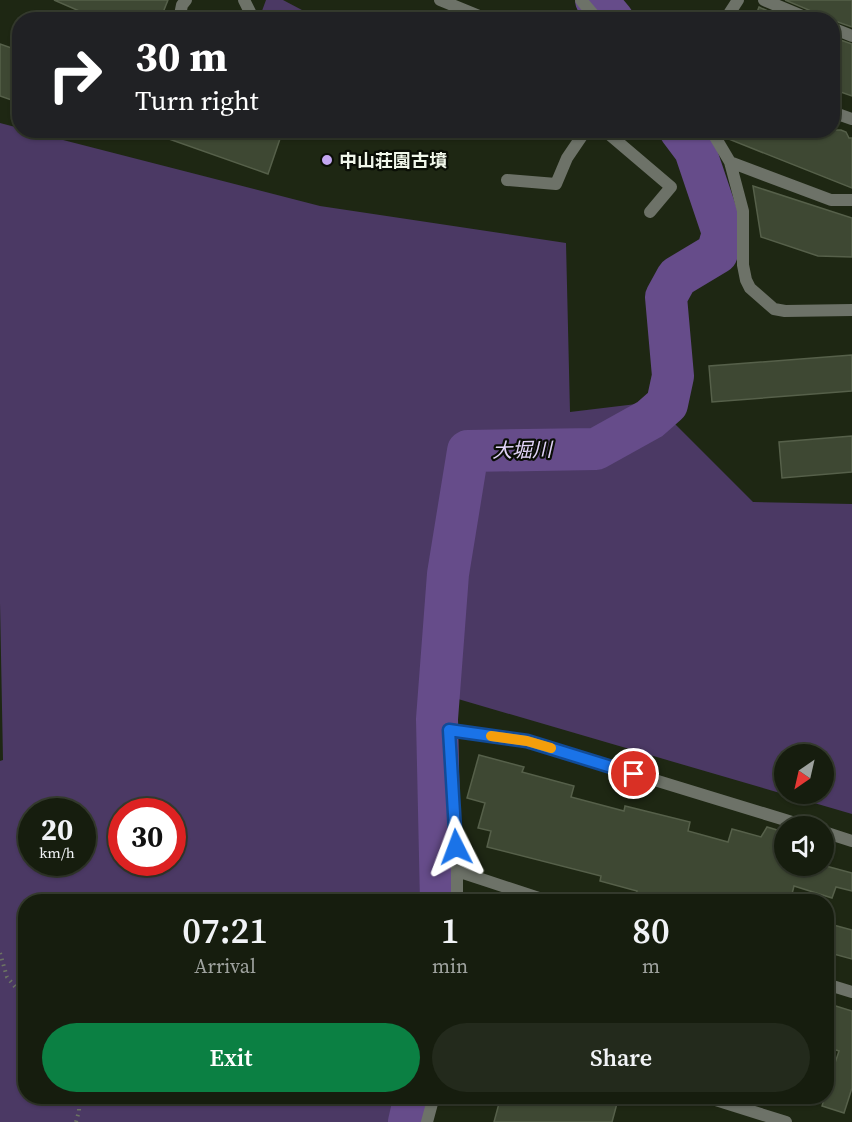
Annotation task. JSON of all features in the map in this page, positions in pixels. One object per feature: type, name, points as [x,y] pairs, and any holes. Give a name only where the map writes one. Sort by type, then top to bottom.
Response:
[{"type":"street","points":[[440,0],[469,12]]},
{"type":"street","points":[[581,0],[591,12]]},
{"type":"street","points":[[764,0],[793,12]]},
{"type":"street","points":[[507,180],[556,184],[567,158],[581,138]]},
{"type":"street","points":[[613,138],[671,187],[650,212]]},
{"type":"street","points":[[716,138],[730,162],[743,211],[743,266],[750,288],[774,309],[785,311],[852,310]]},
{"type":"street","points":[[730,162],[831,200],[852,200]]},
{"type":"street","points":[[457,894],[449,730],[527,741],[774,817]]},
{"type":"street","points":[[834,835],[852,841]]},
{"type":"street","points":[[457,871],[527,894]]},
{"type":"street","points":[[834,986],[852,992]]},
{"type":"street","points":[[427,1122],[432,1104]]},
{"type":"street","points":[[729,1104],[786,1122]]},
{"type":"path","points":[[0,953],[7,977],[18,990]]},
{"type":"path","points":[[76,1122],[79,1104]]},
{"type":"shaded area","points":[[266,0],[283,0],[306,12],[262,12]]},
{"type":"shaded area","points":[[0,123],[12,126],[12,138],[55,138],[320,206],[566,243],[570,412],[653,402],[753,502],[852,504],[852,814],[818,804],[834,804],[834,744],[774,744],[774,791],[441,694],[429,894],[18,894],[18,1104],[405,1104],[401,1122],[0,1122],[0,761],[3,760],[0,603]]},
{"type":"building","points":[[54,0],[168,0],[163,12],[82,12]]},
{"type":"building","points":[[785,0],[852,0],[852,27],[840,23],[840,12],[814,12]]},
{"type":"building","points":[[759,7],[770,12],[757,12]]},
{"type":"building","points":[[840,40],[852,44],[852,96],[840,92]]},
{"type":"building","points":[[0,44],[12,48],[12,100],[0,96]]},
{"type":"building","points":[[841,130],[852,138],[852,188],[726,138],[840,138]]},
{"type":"building","points":[[166,138],[280,138],[268,174]]},
{"type":"building","points":[[753,186],[852,218],[852,257],[818,256],[761,237]]},
{"type":"building","points":[[852,355],[852,391],[712,402],[709,366]]},
{"type":"building","points":[[852,436],[852,472],[782,478],[779,442]]},
{"type":"building","points":[[479,755],[524,767],[522,772],[574,786],[571,797],[624,811],[625,806],[690,822],[688,831],[728,842],[732,829],[761,837],[767,827],[774,829],[774,876],[834,876],[834,868],[852,873],[852,891],[836,887],[833,894],[819,894],[794,886],[792,894],[636,894],[637,891],[600,881],[601,876],[487,847],[491,831],[478,828],[485,803],[467,798]]},
{"type":"building","points":[[834,925],[852,930],[852,959],[834,954]]},
{"type":"building","points":[[834,1005],[852,1011],[852,1088],[844,1113],[822,1106],[823,1104],[834,1104],[834,1066],[839,1051],[834,1049]]},
{"type":"building","points":[[499,1104],[617,1104],[612,1122],[494,1122]]},
{"type":"waterway","name":"大堀川","points":[[596,0],[606,12]]},
{"type":"waterway","name":"大堀川","points":[[441,894],[437,719],[448,574],[468,451],[596,449],[650,419],[667,404],[673,376],[666,297],[677,277],[717,253],[723,233],[695,150],[686,138]]},
{"type":"waterway","name":"大堀川","points":[[409,1122],[413,1104]]},
{"type":"slow traffic","points":[[491,736],[527,741],[551,748]]},
{"type":"place","name":"中山荘園古墳","points":[[327,160]]},
{"type":"route","points":[[456,847],[449,730],[527,741],[634,774]]}]
